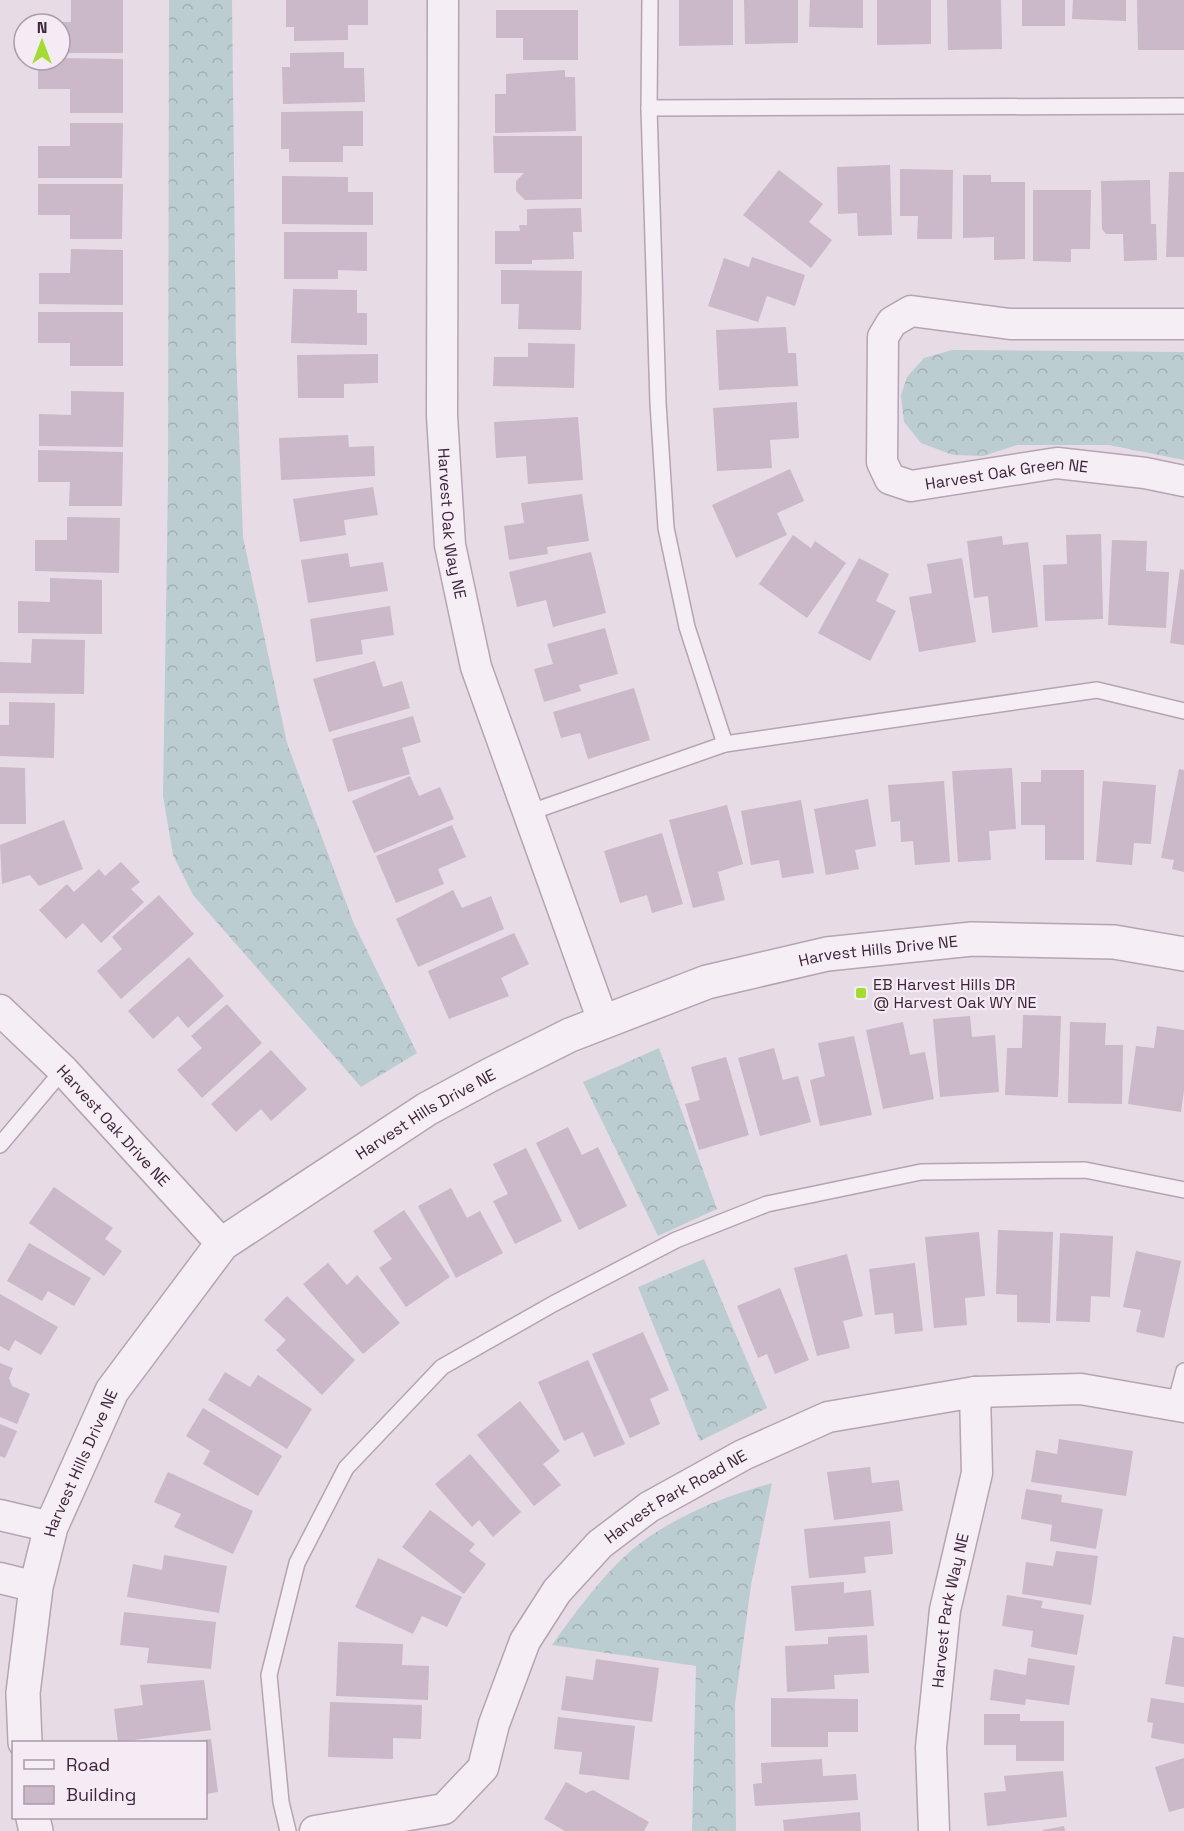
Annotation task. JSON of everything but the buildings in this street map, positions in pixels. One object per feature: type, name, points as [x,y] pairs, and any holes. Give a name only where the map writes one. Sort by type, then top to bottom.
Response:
[{"type":"street","name":"Harvest Oak Way NE","points":[[443,0],[442,416],[450,544],[476,667],[603,1021]]},
{"type":"street","name":"Harvest Oak Green NE","points":[[1184,324],[1010,324],[911,311],[892,322],[884,337],[882,462],[890,479],[911,486],[1057,462],[1145,473],[1184,482]]},
{"type":"street","name":"Harvest Hills Drive NE","points":[[25,1741],[23,1693],[36,1587],[51,1527],[112,1391],[222,1244],[427,1109],[490,1075],[603,1021],[707,982],[827,954],[972,939],[1114,942],[1184,954]]},
{"type":"street","name":"Harvest Oak Drive NE","points":[[0,1010],[63,1070],[222,1244]]},
{"type":"street","name":"Harvest Park Road NE","points":[[315,1831],[444,1809],[483,1768],[494,1724],[525,1641],[557,1591],[600,1544],[649,1507],[743,1455],[828,1417],[975,1392],[1081,1389],[1179,1405]]},
{"type":"street","name":"Harvest Park Way NE","points":[[934,1831],[931,1747],[945,1610],[977,1473],[975,1392]]},
{"type":"street","points":[[0,1515],[51,1527]]},
{"type":"street","points":[[0,1578],[36,1587]]},
{"type":"lane","points":[[650,0],[649,108],[658,403],[666,528],[687,627],[725,744]]},
{"type":"lane","points":[[649,108],[1184,106]]},
{"type":"lane","points":[[528,813],[725,744],[1097,690],[1184,711]]},
{"type":"lane","points":[[0,1145],[63,1070]]},
{"type":"lane","points":[[288,1831],[280,1802],[269,1675],[297,1563],[346,1468],[442,1367],[553,1304],[676,1240],[766,1204],[921,1172],[1085,1170],[1184,1190]]},
{"type":"lane","points":[[1179,1405],[1184,1371]]},
{"type":"green space","points":[[169,0],[232,0],[236,352],[243,537],[287,743],[354,924],[417,1053],[361,1087],[193,895],[173,855],[163,796],[168,484]]},
{"type":"green space","points":[[952,350],[1184,352],[1184,460],[1109,445],[1017,445],[983,456],[953,455],[921,443],[904,422],[901,395],[907,377],[924,358]]},
{"type":"green space","points":[[659,1048],[717,1209],[658,1236],[583,1082]]},
{"type":"green space","points":[[704,1259],[767,1408],[700,1441],[638,1287]]},
{"type":"green space","points":[[772,1483],[751,1585],[735,1704],[736,1831],[692,1831],[696,1666],[552,1645],[605,1576],[643,1541],[705,1506]]},
{"type":"place","name":"EB Harvest Hills DR @ Harvest Oak WY NE","points":[[861,993]]}]
